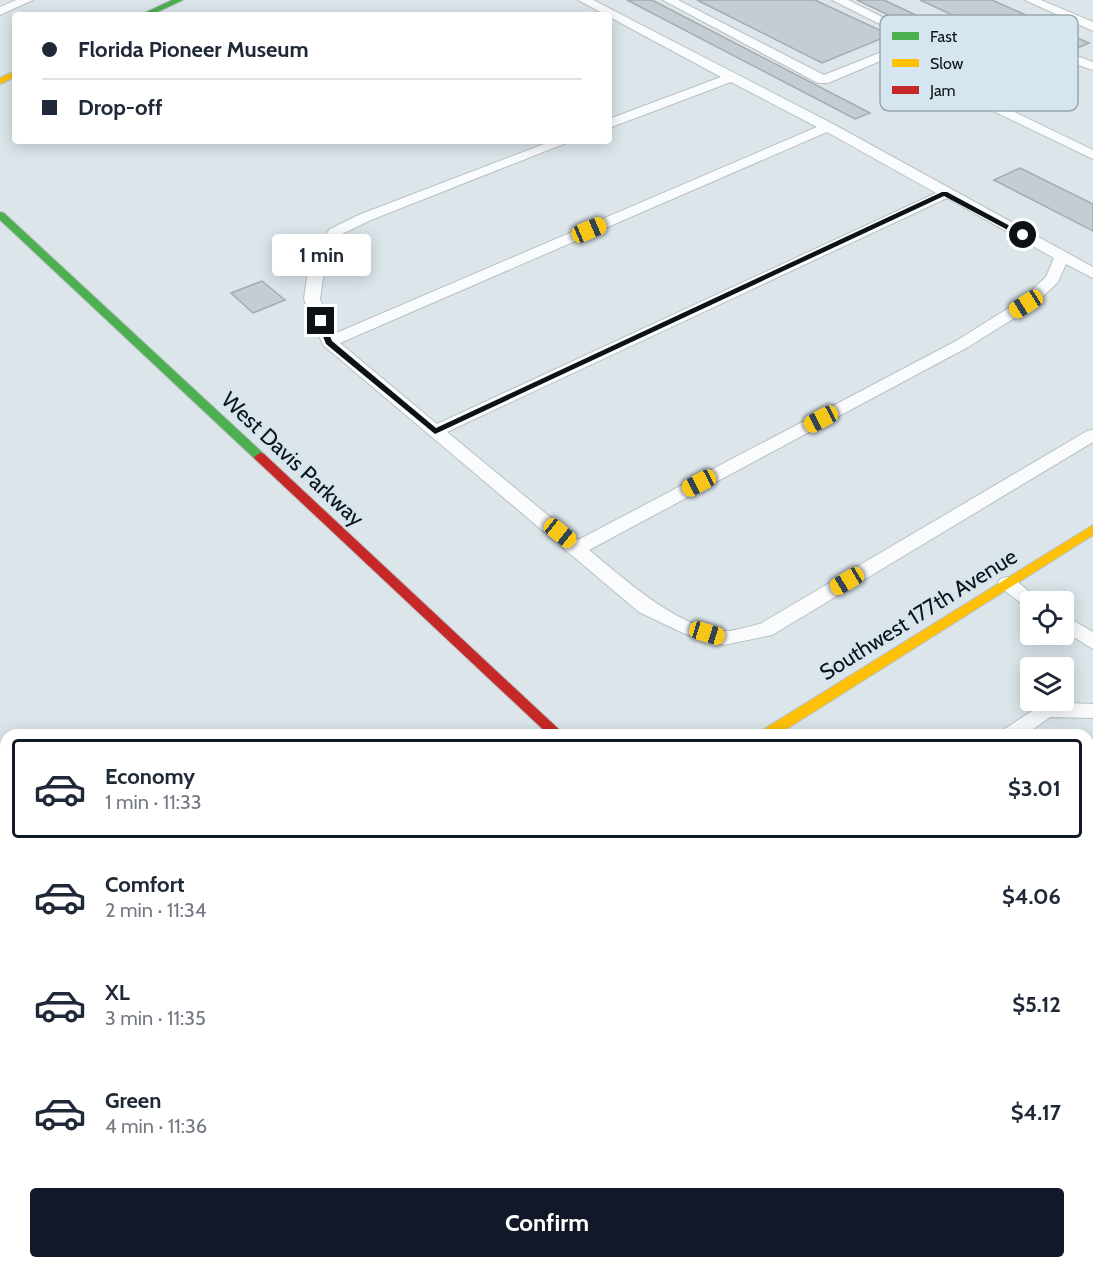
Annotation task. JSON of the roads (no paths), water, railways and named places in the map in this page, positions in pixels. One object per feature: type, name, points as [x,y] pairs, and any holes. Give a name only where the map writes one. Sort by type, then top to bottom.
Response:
[{"type":"street","points":[[151,12],[179,0]]},
{"type":"street","name":"West Davis Parkway","points":[[0,214],[552,729]]},
{"type":"street","name":"Southwest 177th Avenue","points":[[776,729],[1007,584],[1090,535]]},
{"type":"lane","points":[[0,11],[27,0]]},
{"type":"lane","points":[[584,0],[607,12]]},
{"type":"lane","points":[[669,0],[823,80],[880,57]]},
{"type":"lane","points":[[838,0],[880,20]]},
{"type":"lane","points":[[1030,0],[1065,15]]},
{"type":"lane","points":[[612,15],[828,128],[1093,273]]},
{"type":"lane","points":[[1078,21],[1093,27]]},
{"type":"lane","points":[[1080,61],[1093,66]]},
{"type":"lane","points":[[612,123],[732,77]]},
{"type":"lane","points":[[1002,111],[1093,155]]},
{"type":"lane","points":[[329,342],[828,128]]},
{"type":"lane","points":[[556,144],[366,217],[335,232],[318,257],[312,298],[329,342],[646,607],[690,628],[723,638],[765,630],[1093,435]]},
{"type":"lane","points":[[435,431],[945,194]]},
{"type":"lane","points":[[578,548],[962,344],[1026,304],[1053,279],[1062,256]]},
{"type":"lane","points":[[1007,584],[1020,593]]},
{"type":"lane","points":[[1074,629],[1093,642]]},
{"type":"lane","points":[[1018,729],[1046,709],[1093,711]]}]
